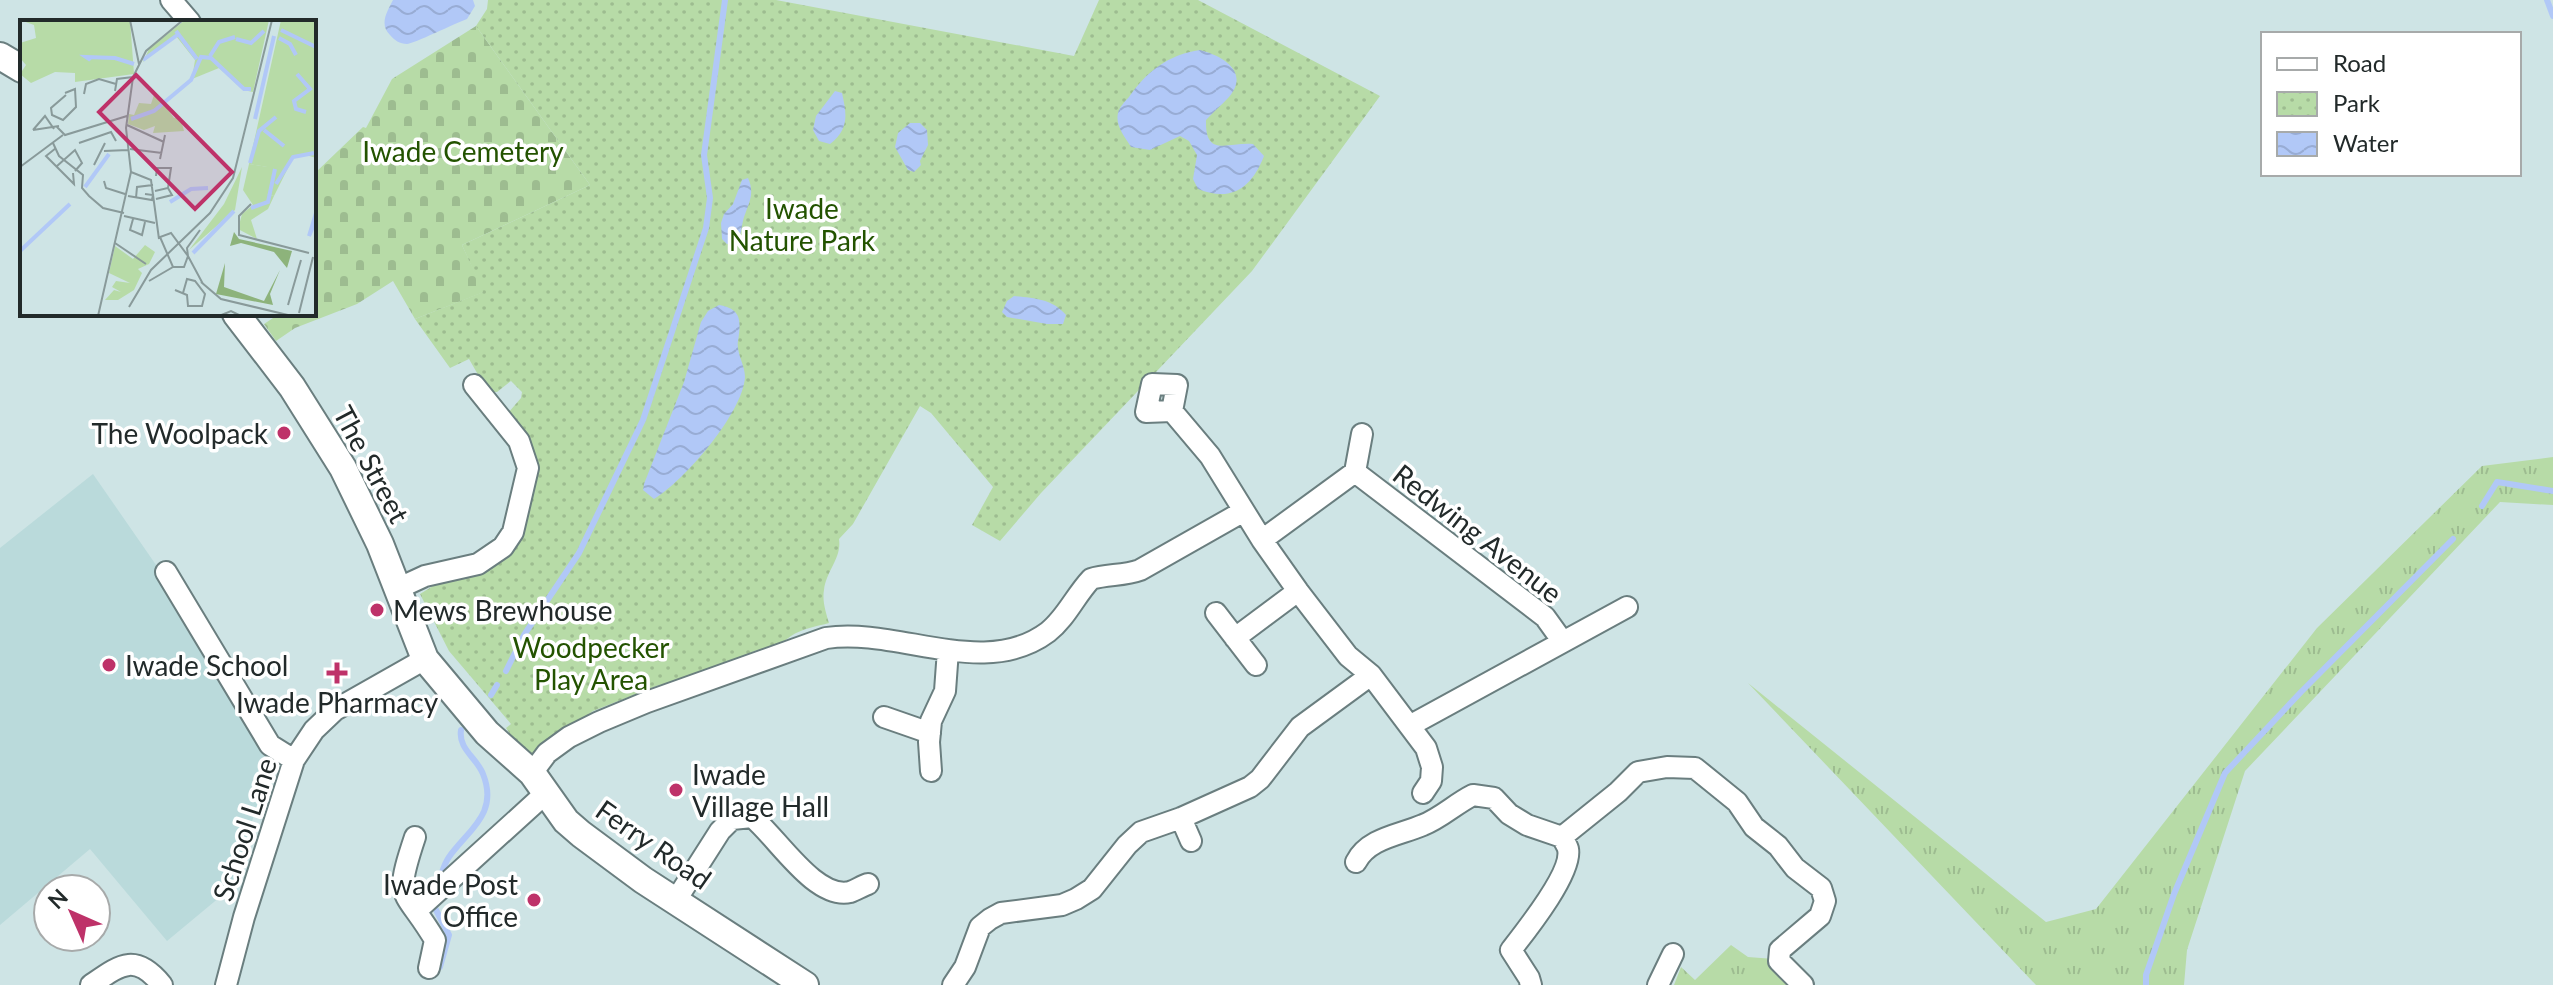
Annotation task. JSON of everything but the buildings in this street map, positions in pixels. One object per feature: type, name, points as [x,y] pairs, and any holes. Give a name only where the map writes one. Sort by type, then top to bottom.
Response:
[{"type":"street","points":[[171,0],[188,20]]},
{"type":"street","points":[[0,56],[20,68]]},
{"type":"street","name":"The Street","points":[[238,316],[292,387],[343,468],[399,588],[425,659]]},
{"type":"street","points":[[399,588],[425,576],[478,564],[503,547],[513,532],[528,468],[519,441],[474,385]]},
{"type":"street","points":[[1172,411],[1210,456],[1298,591],[1348,656],[1371,675],[1411,725],[1426,748],[1432,767],[1431,781],[1423,793]]},
{"type":"street","name":"Redwing Avenue","points":[[1262,540],[1355,472],[1362,434]]},
{"type":"street","name":"Redwing Avenue","points":[[1355,472],[1545,617],[1563,642]]},
{"type":"street","points":[[415,837],[402,875],[401,890],[407,901],[429,900],[539,782],[547,753],[569,737],[599,722],[647,702],[842,635],[913,642],[948,650],[1010,651],[1052,629],[1091,579],[1140,570],[1244,511]]},
{"type":"street","points":[[166,572],[270,745],[294,760]]},
{"type":"street","points":[[1235,638],[1298,591]]},
{"type":"street","points":[[1411,725],[1627,607]]},
{"type":"street","points":[[1216,613],[1256,665]]},
{"type":"street","points":[[931,771],[931,721],[945,691],[948,650]]},
{"type":"street","name":"School Lane","points":[[226,985],[244,917],[294,760],[314,730],[335,710],[425,659]]},
{"type":"street","name":"Ferry Road","points":[[425,659],[487,733],[539,782],[566,821],[581,834],[643,880],[676,900],[777,977],[805,985]]},
{"type":"street","points":[[953,985],[965,967],[980,927],[990,919],[1001,913],[1062,905],[1092,889],[1141,832],[1250,787],[1260,779],[1300,727],[1371,675]]},
{"type":"street","points":[[884,717],[930,733]]},
{"type":"street","points":[[1562,837],[1638,772],[1667,767],[1695,768],[1737,802],[1754,827],[1778,846],[1795,868],[1821,888],[1825,901],[1820,916],[1780,950],[1779,961],[1803,985]]},
{"type":"street","points":[[1356,862],[1360,854],[1390,835],[1423,825],[1473,795],[1494,798],[1509,814],[1527,825],[1562,837],[1569,850],[1566,865],[1542,907],[1511,950],[1531,985]]},
{"type":"street","points":[[676,900],[720,831],[732,819],[752,817],[821,886],[848,893],[868,884]]},
{"type":"street","points":[[1181,818],[1191,841]]},
{"type":"street","points":[[429,900],[435,940],[429,968]]},
{"type":"street","points":[[1658,985],[1673,954]]},
{"type":"street","points":[[91,985],[121,964],[138,965],[153,974],[162,985]]},
{"type":"shaded area","name":"Iwade School","points":[[93,474],[163,575],[272,756],[232,887],[167,941],[90,849],[62,873],[32,873],[32,898],[0,925],[0,548]]},
{"type":"green space","name":"Iwade Nature Park","points":[[488,0],[776,0],[1074,56],[1099,0],[1198,0],[1380,96],[1252,271],[1041,493],[1000,541],[972,525],[993,487],[931,413],[920,406],[853,524],[839,539],[838,552],[824,590],[829,623],[800,631],[771,649],[757,650],[680,682],[659,685],[593,711],[534,755],[525,756],[506,728],[511,724],[449,651],[420,594],[520,532],[537,471],[508,413],[521,398],[522,392],[511,381],[497,392],[488,392],[469,359],[450,368],[415,319],[483,292],[462,245],[590,185],[476,26],[487,9]]},
{"type":"green space","name":"Iwade Cemetery","points":[[476,26],[590,185],[462,245],[484,292],[415,319],[393,281],[357,304],[295,328],[276,341],[264,324],[276,316],[316,316],[316,172],[363,127],[366,128],[392,79]]},
{"type":"green space","points":[[2553,457],[2553,505],[2500,502],[2245,771],[2187,950],[2184,985],[2036,985],[1748,683],[2046,922],[2096,909],[2317,628],[2482,466]]},
{"type":"green space","points":[[1731,945],[1748,957],[1774,959],[1795,985],[1674,985],[1681,967],[1695,980]]},
{"type":"water","points":[[393,0],[473,0],[475,6],[467,19],[404,44],[393,39],[385,27],[385,18]]},
{"type":"water","points":[[1200,50],[1225,61],[1231,66],[1237,80],[1229,97],[1206,120],[1209,140],[1219,146],[1253,144],[1264,156],[1247,184],[1231,193],[1210,193],[1198,189],[1193,179],[1197,155],[1189,141],[1180,136],[1150,150],[1131,147],[1118,122],[1121,107],[1151,72],[1168,60]]},
{"type":"water","points":[[835,91],[842,93],[845,121],[841,133],[830,144],[819,141],[813,130],[816,116]]},
{"type":"water","points":[[910,123],[920,123],[927,130],[928,145],[921,165],[914,172],[908,170],[895,147],[898,133]]},
{"type":"water","points":[[748,178],[750,198],[740,236],[737,243],[727,244],[722,239],[721,223],[733,204],[742,180]]},
{"type":"water","points":[[1014,296],[1043,300],[1055,306],[1066,315],[1063,324],[1007,317],[1002,312],[1007,301]]},
{"type":"water","points":[[719,305],[732,310],[738,317],[738,346],[745,377],[742,392],[710,445],[681,477],[654,499],[643,490],[644,484],[684,382],[701,322],[708,311]]},
{"type":"waterway","points":[[506,671],[524,635],[579,553],[643,420],[706,228],[710,198],[704,155],[725,0]]},
{"type":"waterway","points":[[2547,0],[2553,16]]},
{"type":"waterway","points":[[2482,506],[2497,482],[2553,491]]},
{"type":"waterway","points":[[2146,985],[2146,975],[2174,894],[2225,773],[2453,539]]},
{"type":"waterway","points":[[491,695],[497,685]]},
{"type":"waterway","points":[[439,881],[447,860],[479,820],[487,800],[483,774],[462,743],[461,730]]},
{"type":"waterway","points":[[436,899],[435,908],[449,935],[440,967]]},
{"type":"place","name":"The Woolpack","points":[[284,433]]},
{"type":"place","name":"Mews Brewhouse","points":[[377,610]]},
{"type":"place","name":"Iwade School","points":[[109,665]]},
{"type":"place","name":"Iwade Pharmacy","points":[[337,673]]},
{"type":"place","name":"Iwade Village Hall","points":[[676,790]]},
{"type":"place","name":"Iwade Post Office","points":[[534,900]]},
{"type":"park label","name":"Woodpecker Play Area","points":[[591,663]]}]
